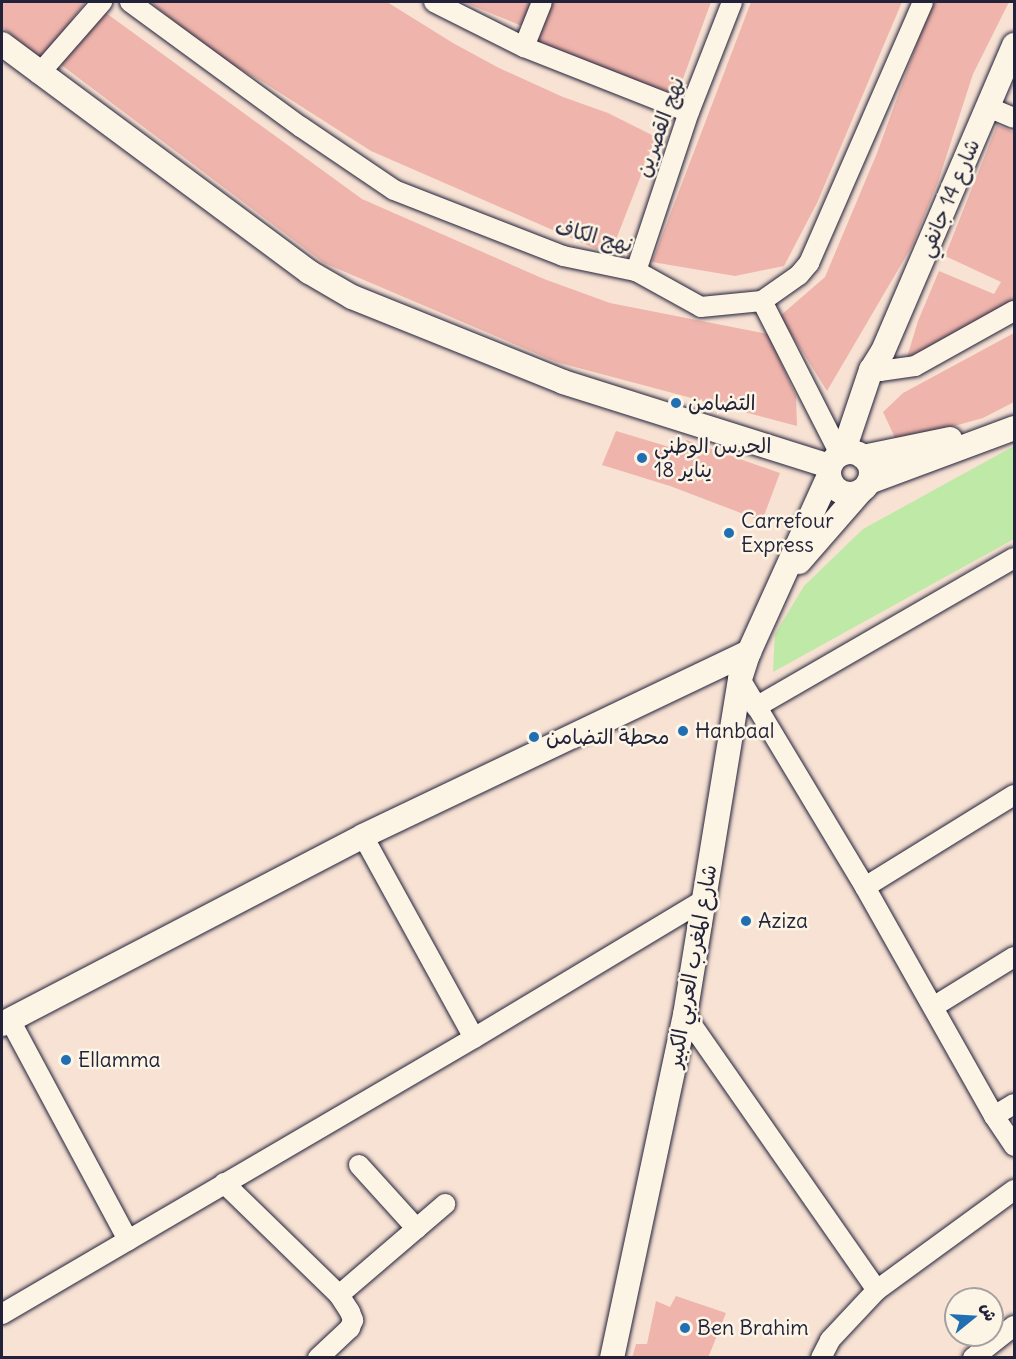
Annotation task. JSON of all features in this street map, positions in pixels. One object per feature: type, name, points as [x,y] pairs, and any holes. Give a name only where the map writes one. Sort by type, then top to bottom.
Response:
[{"type":"street","points":[[39,74],[102,2]]},
{"type":"street","name":"نهج الكاف","points":[[130,2],[302,127],[394,190],[563,256],[636,271],[700,308],[762,301],[799,275],[809,262],[923,2]]},
{"type":"street","points":[[434,2],[524,47],[689,112]]},
{"type":"street","points":[[524,47],[542,2]]},
{"type":"street","name":"نهج القصرين","points":[[636,271],[689,112],[732,2]]},
{"type":"street","points":[[2,44],[39,74],[309,272],[352,297],[563,382],[870,469],[864,487]]},
{"type":"street","name":"شارع 14 جانفي","points":[[844,460],[878,364],[1014,45]]},
{"type":"street","points":[[988,107],[1014,118]]},
{"type":"street","points":[[762,301],[844,460],[840,492],[847,494],[1014,427]]},
{"type":"street","points":[[878,364],[915,366],[1014,310]]},
{"type":"street","points":[[844,460],[1014,427]]},
{"type":"street","name":"شارع المغرب العربي الكبير","points":[[612,1358],[685,1015],[740,679],[749,652],[783,580],[844,460]]},
{"type":"street","name":"شارع المغرب العربي الكبير","points":[[783,580],[864,487]]},
{"type":"street","points":[[756,707],[1014,558]]},
{"type":"street","points":[[128,1240],[6,1022],[363,836],[749,652]]},
{"type":"street","points":[[740,679],[865,887],[994,1116],[1014,1146]]},
{"type":"street","points":[[865,887],[1014,795]]},
{"type":"street","points":[[363,836],[474,1038]]},
{"type":"street","points":[[2,1314],[474,1038],[705,899]]},
{"type":"street","points":[[933,1007],[1014,957]]},
{"type":"street","points":[[685,1015],[877,1290]]},
{"type":"street","points":[[994,1116],[1014,1104]]},
{"type":"street","points":[[359,1165],[417,1229]]},
{"type":"street","points":[[224,1183],[339,1295],[350,1312],[352,1320],[350,1328],[318,1358]]},
{"type":"street","points":[[821,1358],[830,1340],[877,1290],[1014,1190]]},
{"type":"street","points":[[339,1295],[445,1204]]},
{"type":"street","points":[[973,1358],[1014,1326]]},
{"type":"green space","points":[[1014,446],[1014,539],[773,672],[775,634],[804,586],[863,529]]},
{"type":"building","points":[[2,2],[85,3],[41,59],[2,27]]},
{"type":"building","points":[[150,2],[387,2],[453,43],[499,68],[563,97],[608,113],[656,137],[610,255],[371,151],[263,82],[217,56]]},
{"type":"building","points":[[463,2],[531,2],[522,26]]},
{"type":"building","points":[[550,2],[711,2],[676,98],[537,41]]},
{"type":"building","points":[[751,2],[902,2],[817,203],[784,266],[735,276],[652,262]]},
{"type":"building","points":[[932,2],[1009,2],[973,74],[938,182],[912,246],[827,391],[780,316],[825,277],[877,153]]},
{"type":"building","points":[[106,13],[362,199],[544,279],[610,303],[768,334],[796,396],[797,426],[556,362],[324,263],[60,64]]},
{"type":"building","points":[[997,125],[1014,132],[1014,305],[904,367],[918,321],[939,271],[994,294],[1001,282],[945,256]]},
{"type":"building","points":[[1014,333],[1014,402],[983,418],[897,442],[883,412],[903,393]]},
{"type":"building","points":[[616,431],[683,451],[686,440],[780,473],[762,521],[670,486],[602,465]]},
{"type":"building","name":"Ben Brahim","points":[[676,1296],[726,1313],[708,1358],[632,1358],[636,1344],[647,1344],[656,1301],[670,1307]]},
{"type":"place","name":"التضامن","points":[[676,403]]},
{"type":"place","name":"الحرس الوطني 18 يناير","points":[[642,458]]},
{"type":"place","name":"Carrefour Express","points":[[729,533]]},
{"type":"place","name":"Hanbaal","points":[[683,731]]},
{"type":"place","name":"محطة التضامن","points":[[534,737]]},
{"type":"place","name":"Aziza","points":[[746,921]]},
{"type":"place","name":"Ellamma","points":[[66,1060]]},
{"type":"place","name":"Ben Brahim","points":[[685,1328]]}]
